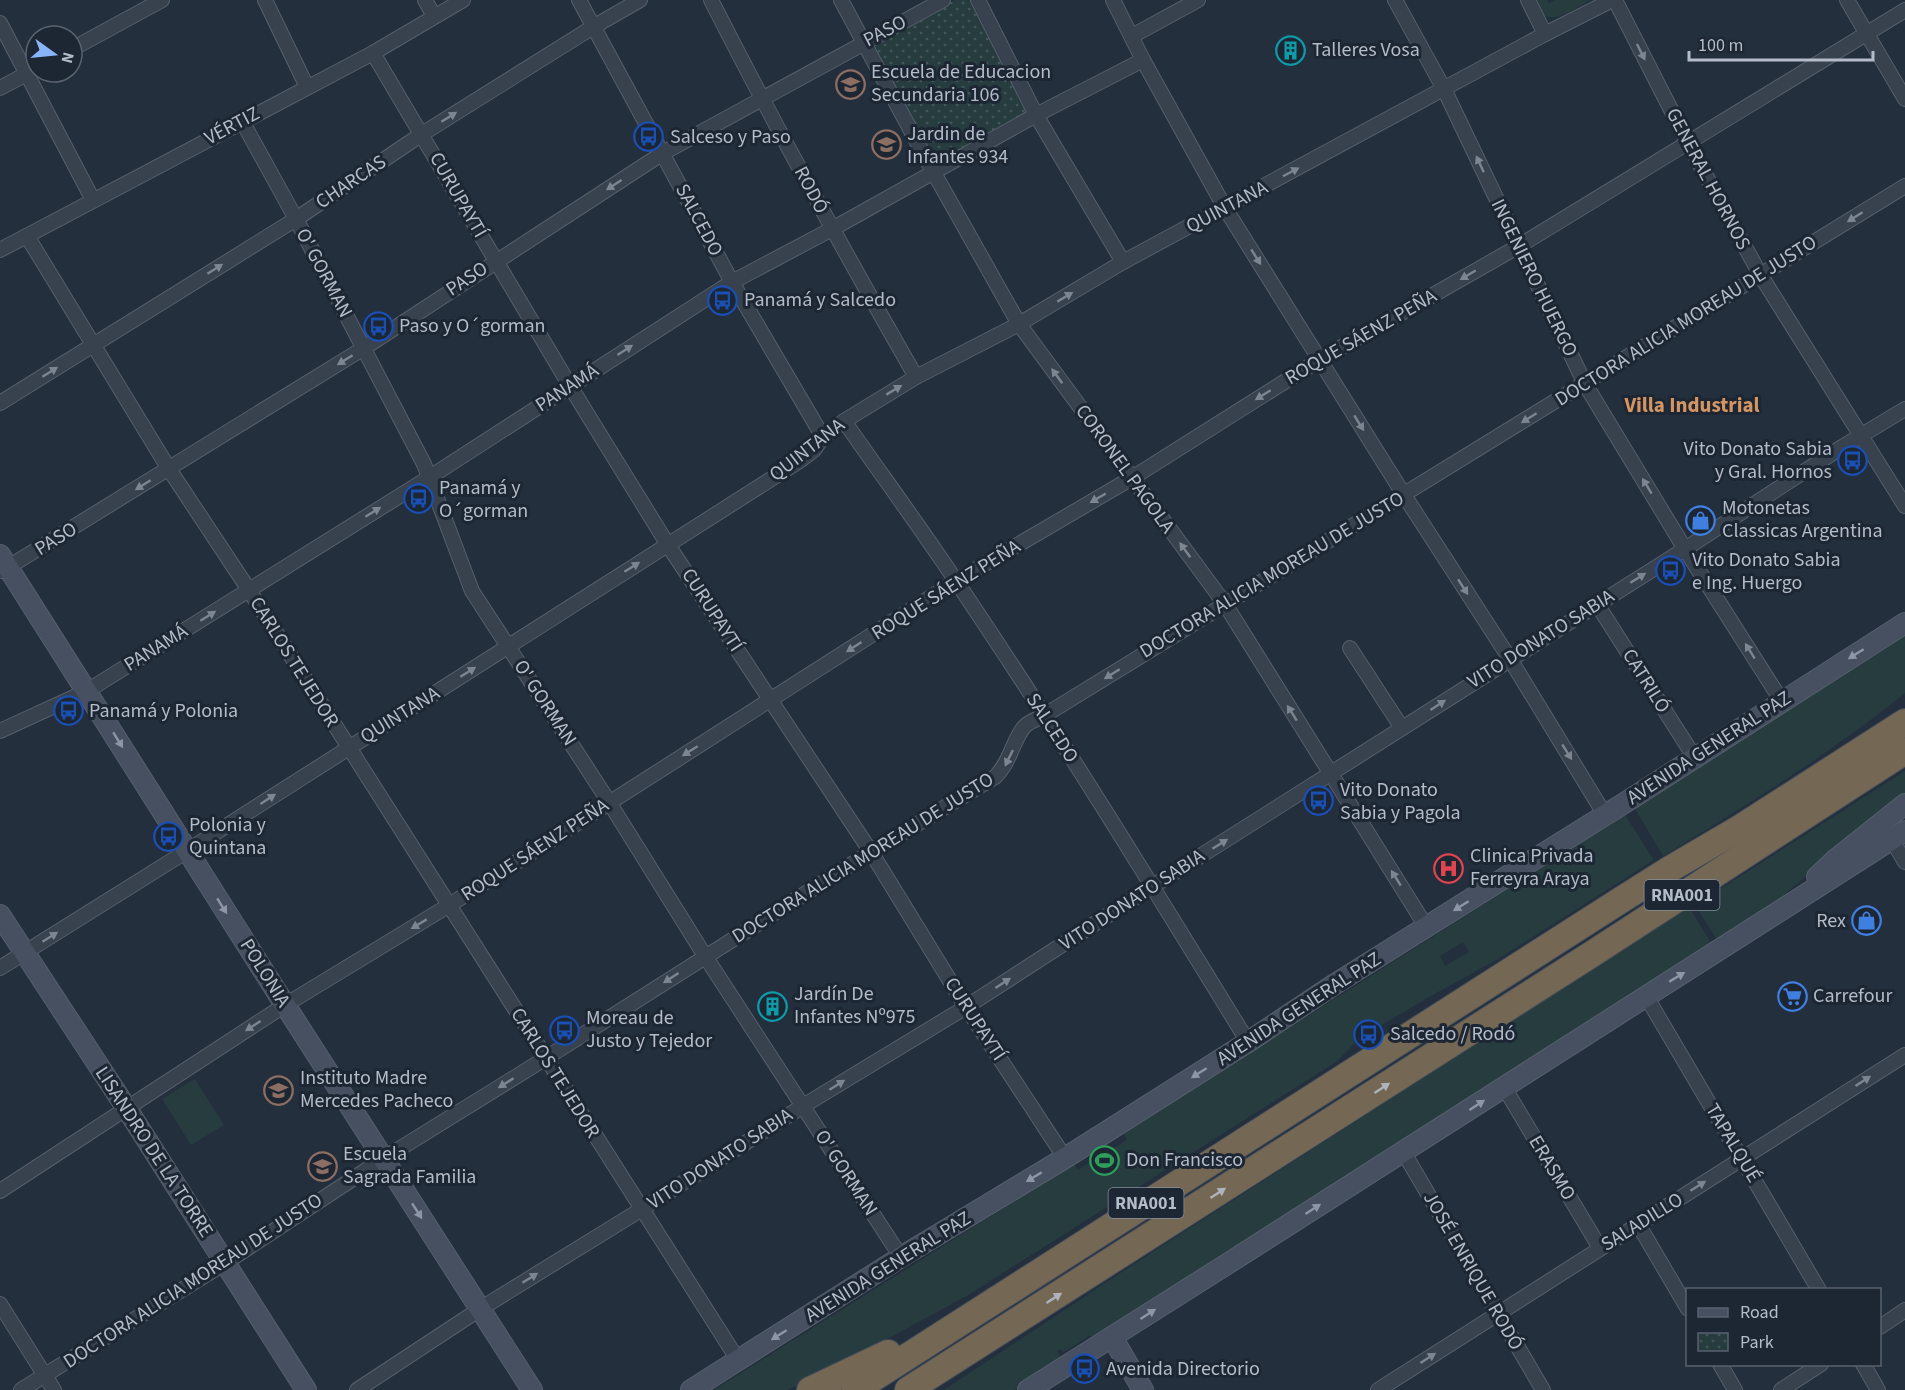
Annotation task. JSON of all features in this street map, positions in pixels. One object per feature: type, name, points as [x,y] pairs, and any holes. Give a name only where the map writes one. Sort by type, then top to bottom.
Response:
[{"type":"highway","points":[[1860,766],[1905,709]]},
{"type":"highway","name":"RNA001","points":[[908,1390],[1592,954],[1860,766],[1905,722]]},
{"type":"highway","name":"RNA001","points":[[855,1390],[1670,869],[1740,828],[1860,766],[1905,751]]},
{"type":"highway","points":[[1860,766],[1905,758]]},
{"type":"highway","points":[[810,1390],[977,1311]]},
{"type":"highway","points":[[927,1390],[1004,1330]]},
{"type":"street","points":[[84,42],[162,0]]},
{"type":"street","points":[[265,0],[307,87]]},
{"type":"street","points":[[425,0],[434,16]]},
{"type":"street","name":"VÉRTIZ","points":[[0,250],[373,52],[464,0]]},
{"type":"street","name":"SALCEDO","points":[[579,0],[732,282],[823,437]]},
{"type":"street","name":"CHARCAS","points":[[0,403],[296,219],[422,134],[640,0]]},
{"type":"street","name":"RODÓ","points":[[711,0],[832,229],[916,377]]},
{"type":"street","name":"CORONEL PAGOLA","points":[[841,0],[1019,324],[1225,604],[1427,928]]},
{"type":"street","name":"PASO","points":[[3,565],[169,469],[363,348],[663,153],[943,0]]},
{"type":"street","points":[[978,0],[1036,115],[1123,262]]},
{"type":"street","points":[[1113,0],[1143,60],[1225,208],[1404,495],[1510,659],[1605,815]]},
{"type":"street","points":[[1132,36],[1198,0]]},
{"type":"street","name":"INGENIERO HUERGO","points":[[1395,0],[1444,89],[1585,384],[1685,549],[1781,700]]},
{"type":"street","points":[[1528,0],[1545,34]]},
{"type":"street","name":"QUINTANA","points":[[0,968],[801,460],[823,437],[844,421],[916,377],[1019,324],[1123,262],[1545,34],[1614,0]]},
{"type":"street","name":"GENERAL HORNOS","points":[[1614,0],[1688,143],[1761,276],[1905,506]]},
{"type":"street","points":[[1846,0],[1905,99]]},
{"type":"street","name":"ROQUE SÁENZ PEÑA","points":[[0,1191],[285,1005],[448,906],[956,581],[1132,478],[1319,360],[1519,246],[1905,10]]},
{"type":"street","points":[[0,23],[24,61]]},
{"type":"street","name":"CURUPAYTÍ","points":[[373,52],[570,386],[668,544],[871,852],[966,1007],[1065,1158]]},
{"type":"street","name":"PANAMÁ","points":[[0,731],[87,691],[430,477],[732,282],[1036,115],[1143,60]]},
{"type":"street","points":[[0,88],[24,76]]},
{"type":"street","points":[[37,84],[93,200]]},
{"type":"street","name":"O' GORMAN","points":[[242,121],[296,219],[430,477],[468,582],[705,956],[901,1257]]},
{"type":"street","name":"DOCTORA ALICIA MOREAU DE JUSTO","points":[[21,1390],[225,1263],[383,1159],[546,1059],[705,956],[995,777],[1004,767],[1024,728],[1905,186]]},
{"type":"street","name":"CARLOS TEJEDOR","points":[[27,237],[169,469],[249,590],[738,1360]]},
{"type":"street","name":"VITO DONATO SABIA","points":[[357,1390],[480,1309],[803,1106],[966,1007],[1905,409]]},
{"type":"street","name":"SALCEDO","points":[[844,421],[956,581],[1045,715],[1248,1042]]},
{"type":"street","name":"POLONIA","points":[[3,565],[87,691],[532,1390]]},
{"type":"street","name":"CATRILÓ","points":[[1597,604],[1695,758]]},
{"type":"street","name":"AVENIDA GENERAL PAZ","points":[[691,1390],[901,1257],[1065,1158],[1905,622]]},
{"type":"street","points":[[1350,648],[1402,728]]},
{"type":"street","points":[[1782,909],[1836,859],[1905,804]]},
{"type":"street","points":[[1028,1390],[1899,836],[1905,862]]},
{"type":"street","name":"LISANDRO DE LA TORRE","points":[[0,915],[306,1390]]},
{"type":"street","name":"TAPALQUÉ","points":[[1646,996],[1818,1288]]},
{"type":"street","name":"SALADILLO","points":[[1378,1390],[1905,1054]]},
{"type":"street","name":"ERASMO","points":[[1504,1087],[1600,1248]]},
{"type":"street","name":"JOSÉ ENRIQUE RODÓ","points":[[1404,1152],[1543,1390]]},
{"type":"street","points":[[1638,1224],[1686,1306]]},
{"type":"street","points":[[0,1304],[54,1390]]},
{"type":"street","points":[[1881,1325],[1905,1310]]},
{"type":"street","points":[[1112,1337],[1143,1390]]},
{"type":"street","points":[[1721,1366],[1735,1390]]},
{"type":"street","points":[[1781,1390],[1819,1366]]},
{"type":"street","points":[[1864,1366],[1878,1390]]},
{"type":"green space","points":[[955,0],[973,0],[1030,114],[937,163],[931,159],[876,56],[875,48],[878,42]]},
{"type":"green space","points":[[1534,0],[1547,0],[1549,3],[1556,0],[1590,0],[1566,14],[1552,17],[1541,13]]},
{"type":"green space","points":[[1905,632],[1905,693],[1817,758],[1663,856],[1634,807]]},
{"type":"green space","points":[[1905,771],[1905,797],[1850,839],[1761,914],[1719,943],[1695,905]]},
{"type":"green space","points":[[1625,815],[1654,860],[1498,959],[1361,1037],[1336,1062],[965,1297],[814,1378],[787,1390],[714,1390],[1074,1164],[1078,1170],[1127,1140],[1123,1133]],"holes":[[[1463,942],[1469,952],[1445,966],[1440,956]]]},
{"type":"green space","points":[[1689,907],[1713,946],[1094,1340],[1090,1335],[1064,1352],[1060,1349],[1057,1351],[1062,1360],[1015,1390],[944,1390],[1114,1277]]},
{"type":"green space","points":[[195,1079],[224,1125],[191,1145],[162,1099]]},
{"type":"place","name":"Talleres Vosa","points":[[1291,50]]},
{"type":"place","name":"Escuela de Educacion Secundaria 106","points":[[850,84]]},
{"type":"place","name":"Salceso y Paso","points":[[649,137]]},
{"type":"place","name":"Jardin de Infantes 934","points":[[886,145]]},
{"type":"place","name":"Panamá y Salcedo","points":[[723,300]]},
{"type":"place","name":"Paso y O´gorman","points":[[378,326]]},
{"type":"place","name":"Vito Donato Sabia y Gral. Hornos","points":[[1853,461]]},
{"type":"place","name":"Panamá y O´gorman","points":[[418,499]]},
{"type":"place","name":"Motonetas Classicas Argentina","points":[[1701,520]]},
{"type":"place","name":"Vito Donato Sabia e Ing. Huergo","points":[[1671,571]]},
{"type":"place","name":"Panamá y Polonia","points":[[68,711]]},
{"type":"place","name":"Vito Donato Sabia y Pagola","points":[[1319,801]]},
{"type":"place","name":"Polonia y Quintana","points":[[168,836]]},
{"type":"place","name":"Clinica Privada Ferreyra Araya","points":[[1449,868]]},
{"type":"place","name":"Rex","points":[[1867,921]]},
{"type":"place","name":"Carrefour","points":[[1792,996]]},
{"type":"place","name":"Jardín De Infantes Nº975","points":[[773,1006]]},
{"type":"place","name":"Moreau de Justo y Tejedor","points":[[565,1030]]},
{"type":"place","name":"Salcedo / Rodó","points":[[1369,1034]]},
{"type":"place","name":"Instituto Madre Mercedes Pacheco","points":[[279,1090]]},
{"type":"place","name":"Don Francisco","points":[[1105,1160]]},
{"type":"place","name":"Escuela Sagrada Familia","points":[[322,1166]]},
{"type":"place","name":"Avenida Directorio","points":[[1085,1369]]},
{"type":"district","name":"Villa Industrial","points":[[1692,405]]}]
